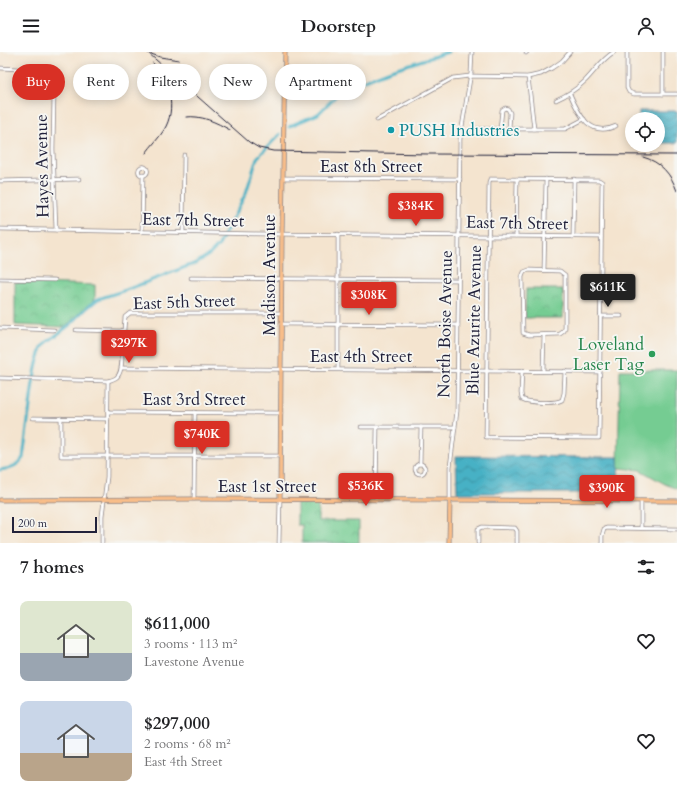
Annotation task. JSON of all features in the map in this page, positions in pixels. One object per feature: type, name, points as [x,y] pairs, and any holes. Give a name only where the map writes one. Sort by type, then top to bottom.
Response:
[{"type":"main road","name":"Madison Avenue","points":[[280,499],[281,278],[285,52]]},
{"type":"main road","name":"East 1st Street","points":[[0,500],[280,499],[677,502]]},
{"type":"main road","points":[[449,543],[450,500]]},
{"type":"street","name":"North Boise Avenue","points":[[450,500],[450,467],[457,412],[461,134],[470,76],[472,52]]},
{"type":"street","points":[[377,120],[447,80],[460,76],[528,77],[541,74],[552,68],[562,61],[570,52]]},
{"type":"street","points":[[556,100],[570,94],[584,82],[604,59],[614,52]]},
{"type":"street","points":[[628,52],[627,88],[629,92],[632,94],[677,94]]},
{"type":"street","points":[[663,52],[663,94]]},
{"type":"street","name":"Hayes Avenue","points":[[0,68],[19,69],[58,78],[54,99],[53,180],[56,230]]},
{"type":"street","points":[[528,77],[534,129]]},
{"type":"street","points":[[570,94],[584,119],[592,126],[600,130],[608,130],[616,126]]},
{"type":"street","points":[[500,129],[501,113],[505,108],[508,109],[510,113],[509,129]]},
{"type":"street","points":[[476,129],[565,129],[584,119]]},
{"type":"street","points":[[183,232],[184,155]]},
{"type":"street","points":[[142,232],[143,175]]},
{"type":"street","name":"East 8th Street","points":[[283,178],[460,179]]},
{"type":"street","points":[[0,181],[79,179]]},
{"type":"street","name":"Blue Azurite Avenue","points":[[517,179],[490,179],[486,437],[599,438],[600,372]]},
{"type":"street","points":[[516,236],[517,179],[574,179],[601,181],[600,372]]},
{"type":"street","points":[[544,270],[546,179]]},
{"type":"street","points":[[573,237],[574,179]]},
{"type":"street","name":"East 7th Street","points":[[0,229],[282,234],[601,237]]},
{"type":"street","points":[[338,234],[338,369]]},
{"type":"street","points":[[529,270],[544,270],[563,272],[565,277],[565,328],[562,333],[557,335],[529,335],[522,333],[522,277],[524,272],[529,270]]},
{"type":"street","points":[[191,278],[458,280]]},
{"type":"street","points":[[0,279],[55,280]]},
{"type":"street","name":"East 5th Street","points":[[76,330],[122,331],[124,330],[125,317],[130,313],[281,313]]},
{"type":"street","points":[[600,316],[621,316]]},
{"type":"street","points":[[281,324],[337,323],[458,325]]},
{"type":"street","points":[[0,328],[54,330]]},
{"type":"street","points":[[0,378],[108,380],[118,377],[122,368],[122,331]]},
{"type":"street","points":[[543,371],[544,335]]},
{"type":"street","name":"East 4th Street","points":[[122,368],[600,372]]},
{"type":"street","points":[[522,371],[522,400],[528,402],[559,402],[563,397],[565,371]]},
{"type":"street","points":[[102,543],[102,516],[107,477],[108,380]]},
{"type":"street","name":"East 3rd Street","points":[[108,412],[281,412]]},
{"type":"street","points":[[194,499],[195,412]]},
{"type":"street","points":[[33,418],[108,419]]},
{"type":"street","points":[[60,418],[61,456],[280,456]]},
{"type":"street","points":[[361,427],[455,427]]},
{"type":"street","points":[[376,500],[377,427]]},
{"type":"street","points":[[420,427],[420,464]]},
{"type":"street","points":[[279,543],[280,499]]},
{"type":"street","points":[[641,501],[641,528]]},
{"type":"street","points":[[478,543],[478,531],[482,527],[514,527],[517,531],[517,543]]},
{"type":"street","points":[[602,543],[604,529],[677,528]]},
{"type":"green space","points":[[15,282],[95,285],[95,299],[65,327],[15,325]]},
{"type":"green space","points":[[526,289],[563,289],[563,318],[525,318]]},
{"type":"green space","points":[[620,370],[677,370],[677,489],[640,470],[618,468]]},
{"type":"green space","points":[[297,503],[318,503],[318,521],[359,521],[359,543],[302,543],[302,525],[297,525]]},
{"type":"water","points":[[677,111],[677,143],[665,143],[665,112],[639,112]]},
{"type":"water","points":[[456,456],[618,457],[619,493],[457,493]]},
{"type":"waterway","points":[[289,127],[318,114],[338,94],[357,83],[388,71],[448,52]]},
{"type":"waterway","points":[[0,470],[13,467],[23,458],[33,383],[37,363],[42,348],[46,343],[71,324],[98,299],[126,290],[196,263],[210,254],[219,245],[246,193],[257,158],[280,134]]},
{"type":"railway","points":[[147,52],[249,142],[259,148],[273,151],[429,154],[677,155]]},
{"type":"railway","points":[[151,54],[179,60]]},
{"type":"railway","points":[[146,153],[164,130],[168,122],[171,104],[170,95],[164,78],[153,63]]},
{"type":"railway","points":[[186,117],[197,117],[208,120],[230,130]]},
{"type":"railway","points":[[643,157],[660,165],[672,179],[677,191]]},
{"type":"place","name":"PUSH Industries","points":[[391,130]]},
{"type":"place","name":"Loveland Laser Tag","points":[[652,354]]}]
